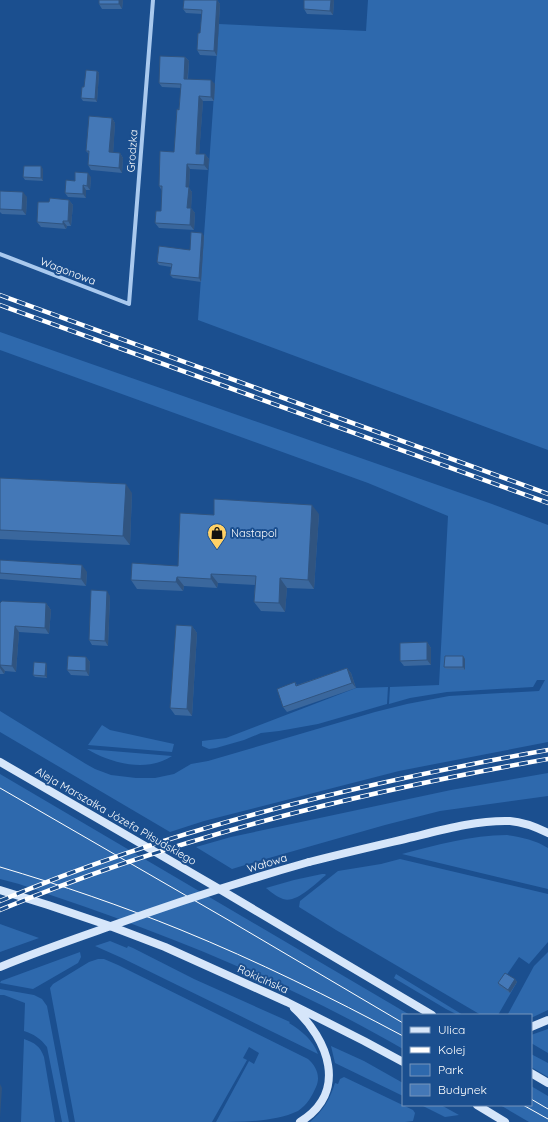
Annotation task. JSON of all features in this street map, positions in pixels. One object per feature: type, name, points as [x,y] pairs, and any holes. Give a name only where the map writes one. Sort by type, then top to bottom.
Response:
[{"type":"main road","name":"Aleja Marszałka Józefa Piłsudskiego","points":[[0,762],[221,890],[430,1014]]},
{"type":"main road","name":"Wałowa","points":[[0,967],[31,954],[146,913],[309,862],[429,833],[484,822],[517,822],[548,833]]},
{"type":"main road","name":"Rokicińska","points":[[0,890],[110,926],[165,947],[287,1002],[402,1061]]},
{"type":"main road","points":[[287,1002],[300,1014],[314,1031],[323,1047],[328,1064],[328,1081],[324,1095],[315,1110],[300,1122]]},
{"type":"main road","points":[[532,1027],[548,1020]]},
{"type":"main road","points":[[532,1074],[548,1083]]},
{"type":"main road","points":[[478,1106],[505,1122]]},
{"type":"street","name":"Grodzka","points":[[129,304],[153,0]]},
{"type":"street","name":"Wagonowa","points":[[0,254],[129,304]]},
{"type":"green space","points":[[368,0],[548,0],[548,450],[198,320],[219,24],[366,31]]},
{"type":"green space","points":[[0,332],[492,504],[548,525],[548,742],[399,771],[204,821],[170,832],[0,732],[0,711],[95,769],[111,775],[136,778],[155,778],[174,774],[191,764],[208,761],[375,712],[449,696],[539,691],[545,680],[537,680],[533,687],[447,692],[410,698],[389,704],[390,687],[439,685],[448,516],[368,483],[0,350]]},
{"type":"green space","points":[[388,687],[387,704],[318,724],[261,733],[244,740],[216,748],[209,749],[202,746],[202,741],[226,738],[356,688]]},
{"type":"green space","points":[[102,725],[110,730],[174,744],[172,752],[88,745]]},
{"type":"green space","points":[[87,749],[172,756],[162,761],[140,765],[117,762]]},
{"type":"green space","points":[[548,773],[548,796],[440,811],[385,825],[232,869],[196,847],[231,837],[451,790]]},
{"type":"green space","points":[[0,774],[408,1014],[402,1014],[402,1048],[310,999],[213,956],[100,912],[19,884],[0,879]]},
{"type":"green space","points":[[494,835],[507,835],[528,839],[548,848],[548,889],[402,854],[467,839]]},
{"type":"green space","points":[[400,859],[548,894],[548,942],[529,964],[519,957],[499,986],[517,982],[499,1014],[479,1014],[299,907],[300,901],[338,871],[381,864]]},
{"type":"green space","points":[[322,874],[326,875],[306,892],[300,896],[288,900],[276,896],[266,888],[294,880]]},
{"type":"green space","points":[[0,924],[39,938],[0,952]]},
{"type":"green space","points":[[110,941],[127,948],[128,946],[133,948],[194,979],[290,1022],[289,1023],[310,1040],[318,1054],[95,946]]},
{"type":"green space","points":[[80,952],[81,957],[78,963],[33,989],[0,983],[1,981]]},
{"type":"green space","points":[[548,952],[548,1010],[532,1018],[532,1014],[508,1014],[534,966]]},
{"type":"green space","points":[[104,959],[118,965],[308,1059],[318,1075],[313,1094],[304,1106],[298,1111],[289,1115],[258,1121],[216,1122],[249,1061],[254,1064],[259,1053],[249,1047],[243,1058],[247,1060],[212,1122],[75,1122],[50,988],[53,984],[89,962]]},
{"type":"green space","points":[[396,974],[461,1014],[456,1014],[446,1009],[394,978]]},
{"type":"green space","points":[[0,989],[34,995],[42,999],[47,1006],[69,1122],[62,1122],[47,1047],[37,1037],[24,1031],[25,1003],[4,995],[0,995]]},
{"type":"green space","points":[[548,1029],[548,1053],[532,1044],[532,1035]]},
{"type":"green space","points":[[24,1039],[37,1045],[44,1057],[55,1122],[21,1122]]},
{"type":"green space","points":[[331,1046],[364,1061],[402,1082],[402,1096],[335,1063]]},
{"type":"green space","points":[[532,1055],[548,1063],[548,1077],[532,1068]]},
{"type":"green space","points":[[344,1077],[413,1110],[415,1113],[413,1121],[310,1122],[319,1114],[326,1104],[335,1083],[338,1084],[340,1079]]},
{"type":"green space","points":[[532,1087],[548,1096],[548,1122],[529,1122],[502,1106],[532,1106]]},
{"type":"green space","points":[[423,1106],[443,1106],[459,1115],[445,1117]]},
{"type":"building","points":[[99,0],[119,0],[119,4],[99,4]]},
{"type":"building","points":[[184,0],[217,0],[214,51],[197,50],[202,10],[183,9]]},
{"type":"building","points":[[304,0],[331,0],[330,11],[304,9]]},
{"type":"building","points":[[160,56],[185,57],[184,79],[211,80],[211,97],[199,96],[196,154],[205,154],[204,165],[187,164],[186,187],[189,187],[187,208],[191,208],[190,225],[155,223],[156,211],[161,211],[162,186],[159,186],[160,151],[174,152],[177,109],[179,110],[181,84],[159,83]]},
{"type":"building","points":[[86,70],[97,71],[95,99],[81,98]]},
{"type":"building","points":[[89,116],[112,118],[109,152],[120,153],[119,168],[88,165],[89,151],[86,151]]},
{"type":"building","points":[[24,166],[41,166],[41,178],[23,177]]},
{"type":"building","points":[[75,172],[88,173],[87,186],[83,185],[83,194],[65,193],[66,180],[75,181]]},
{"type":"building","points":[[0,191],[23,192],[22,210],[0,209]]},
{"type":"building","points":[[50,198],[69,200],[68,221],[63,221],[63,224],[37,222],[38,202],[49,202]]},
{"type":"building","points":[[191,232],[202,233],[199,278],[170,275],[172,264],[157,262],[159,246],[190,250]]},
{"type":"building","points":[[0,478],[126,484],[123,536],[0,530]]},
{"type":"building","points":[[214,499],[312,505],[308,580],[280,578],[279,603],[254,602],[256,576],[211,574],[211,579],[177,577],[176,582],[131,580],[132,563],[178,566],[180,513],[214,515]]},
{"type":"building","points":[[0,560],[82,565],[81,579],[0,573]]},
{"type":"building","points":[[91,590],[107,591],[105,641],[89,640]]},
{"type":"building","points":[[2,601],[46,603],[45,628],[15,626],[12,666],[0,665],[0,603]]},
{"type":"building","points":[[176,625],[192,626],[187,709],[170,708]]},
{"type":"building","points":[[427,642],[427,660],[400,661],[400,643]]},
{"type":"building","points":[[68,656],[86,657],[86,671],[67,670]]},
{"type":"building","points":[[445,656],[463,656],[463,667],[444,667]]},
{"type":"building","points":[[34,662],[46,663],[45,676],[33,675]]},
{"type":"building","points":[[347,668],[352,683],[283,707],[277,689],[295,682],[296,686]]},
{"type":"building","points":[[505,973],[515,979],[508,990],[498,983]]},
{"type":"tram line","points":[[0,788],[402,1022]]},
{"type":"tram line","points":[[0,867],[114,904],[159,921],[237,954],[293,980],[402,1035]]},
{"type":"tram line","points":[[532,1100],[548,1109]]},
{"type":"tram line","points":[[525,1106],[548,1119]]},
{"type":"railway","points":[[0,295],[548,494]]},
{"type":"railway","points":[[0,305],[548,503]]},
{"type":"railway","points":[[0,901],[66,875],[201,829],[270,810],[409,777],[548,750]]},
{"type":"railway","points":[[0,910],[133,860],[201,839],[339,802],[408,786],[548,759]]},
{"type":"place","name":"Nastapol","points":[[217,550]]}]
